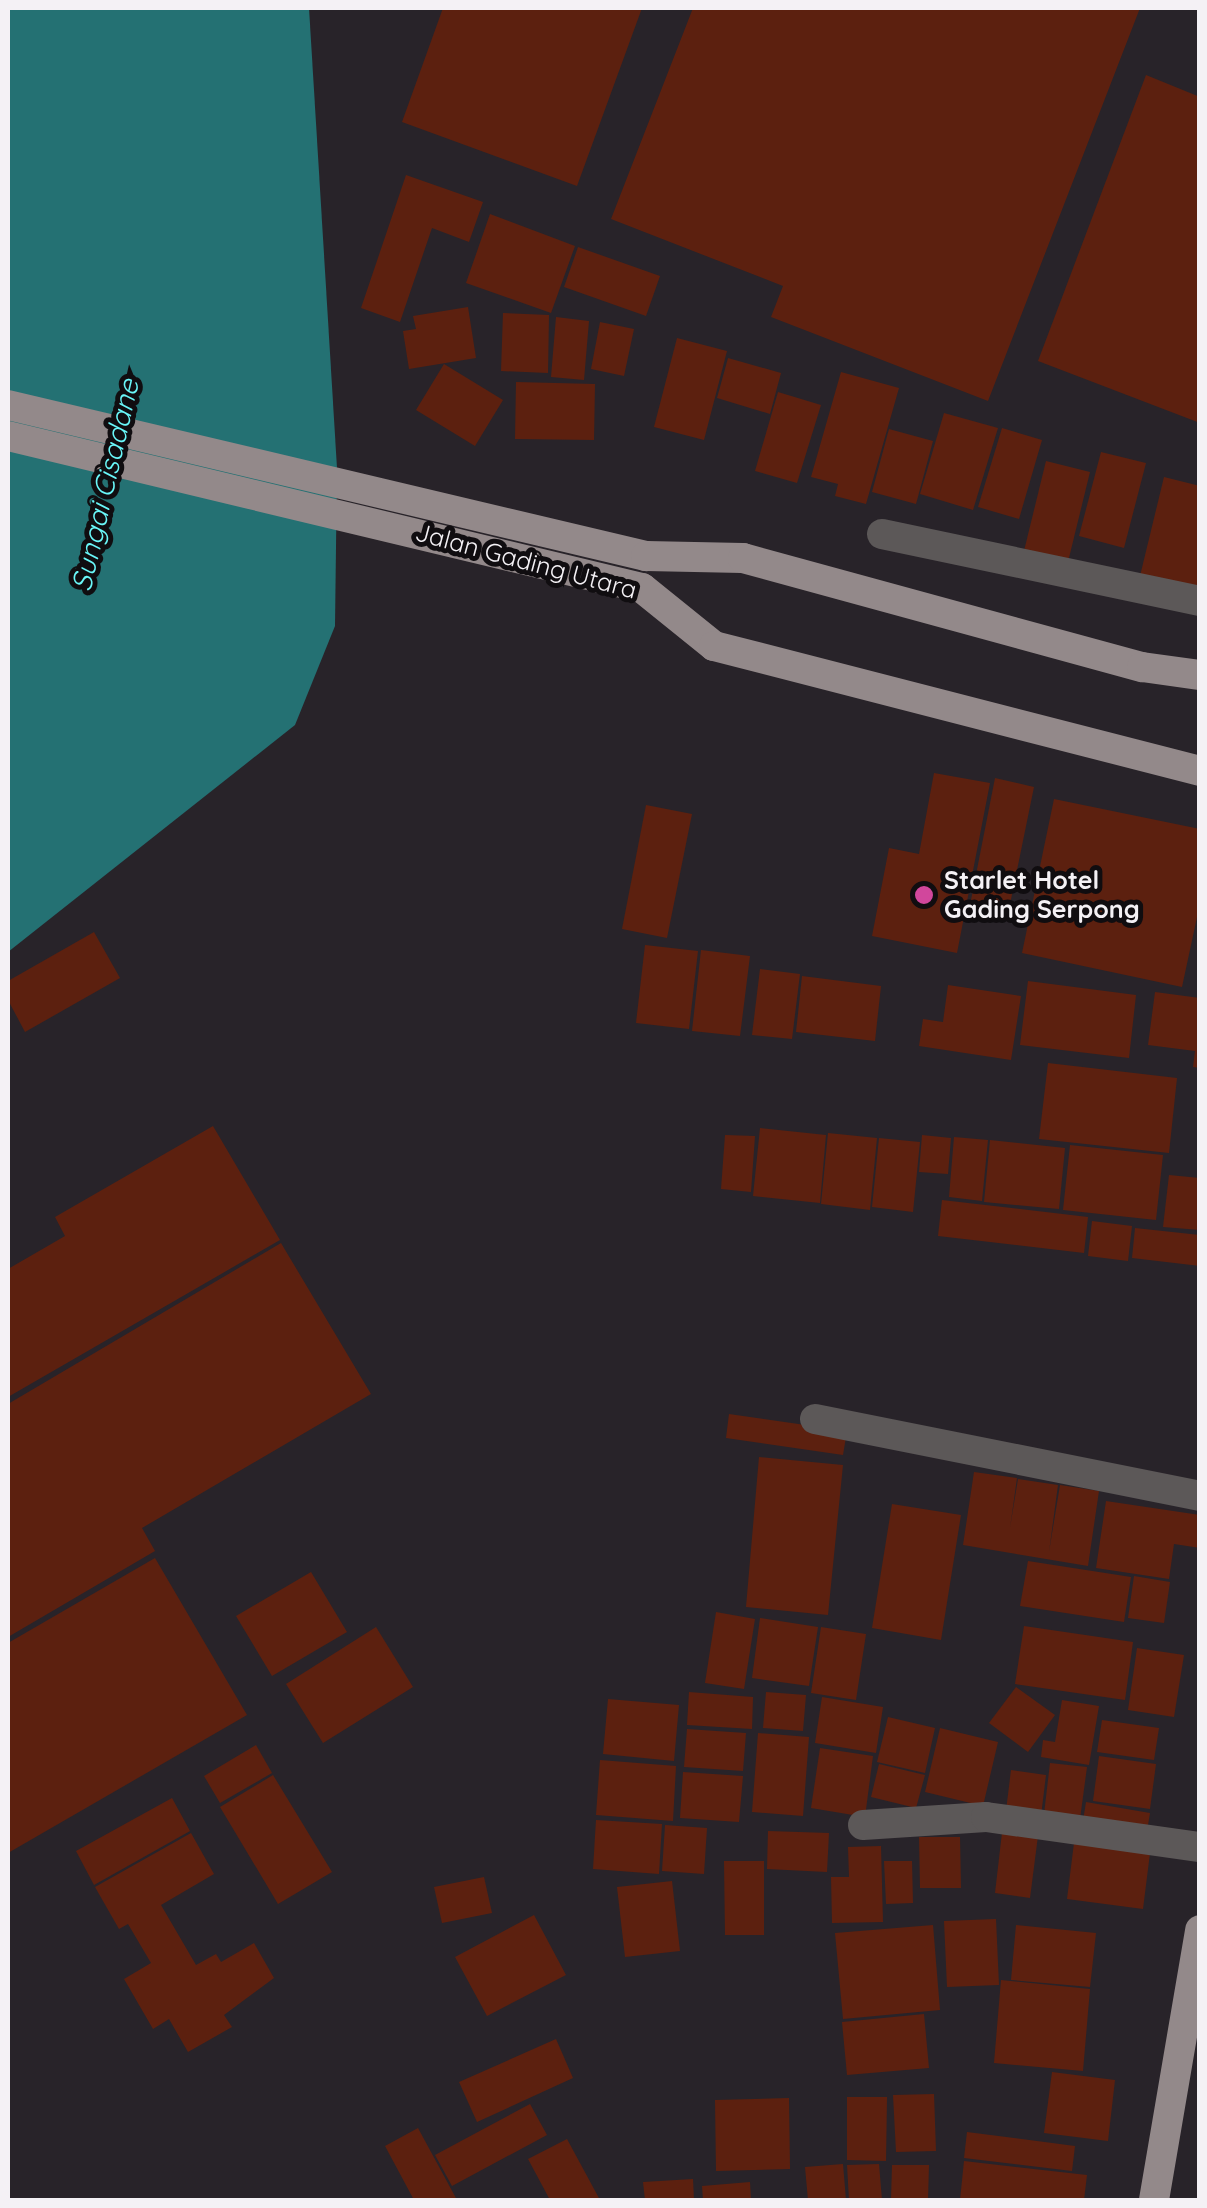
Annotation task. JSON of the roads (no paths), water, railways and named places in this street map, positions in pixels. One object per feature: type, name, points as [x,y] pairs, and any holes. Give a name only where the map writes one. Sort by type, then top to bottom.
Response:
[{"type":"main road","name":"Jalan Gading Utara","points":[[8,405],[576,554],[642,588],[714,646],[1200,771]]},
{"type":"main road","name":"Jalan Gading Utara","points":[[8,436],[576,554],[743,558],[1142,668],[1200,675]]},
{"type":"main road","points":[[1154,2200],[1200,1930]]},
{"type":"street","points":[[882,534],[1200,600]]},
{"type":"street","points":[[814,1419],[1200,1496]]},
{"type":"street","points":[[864,1825],[986,1816],[1200,1847]]},
{"type":"water","name":"Sungai Cisadane","points":[[8,8],[309,8],[337,468],[335,626],[295,725],[8,952]]},
{"type":"place","name":"Starlet Hotel Gading Serpong","points":[[924,895]]}]
